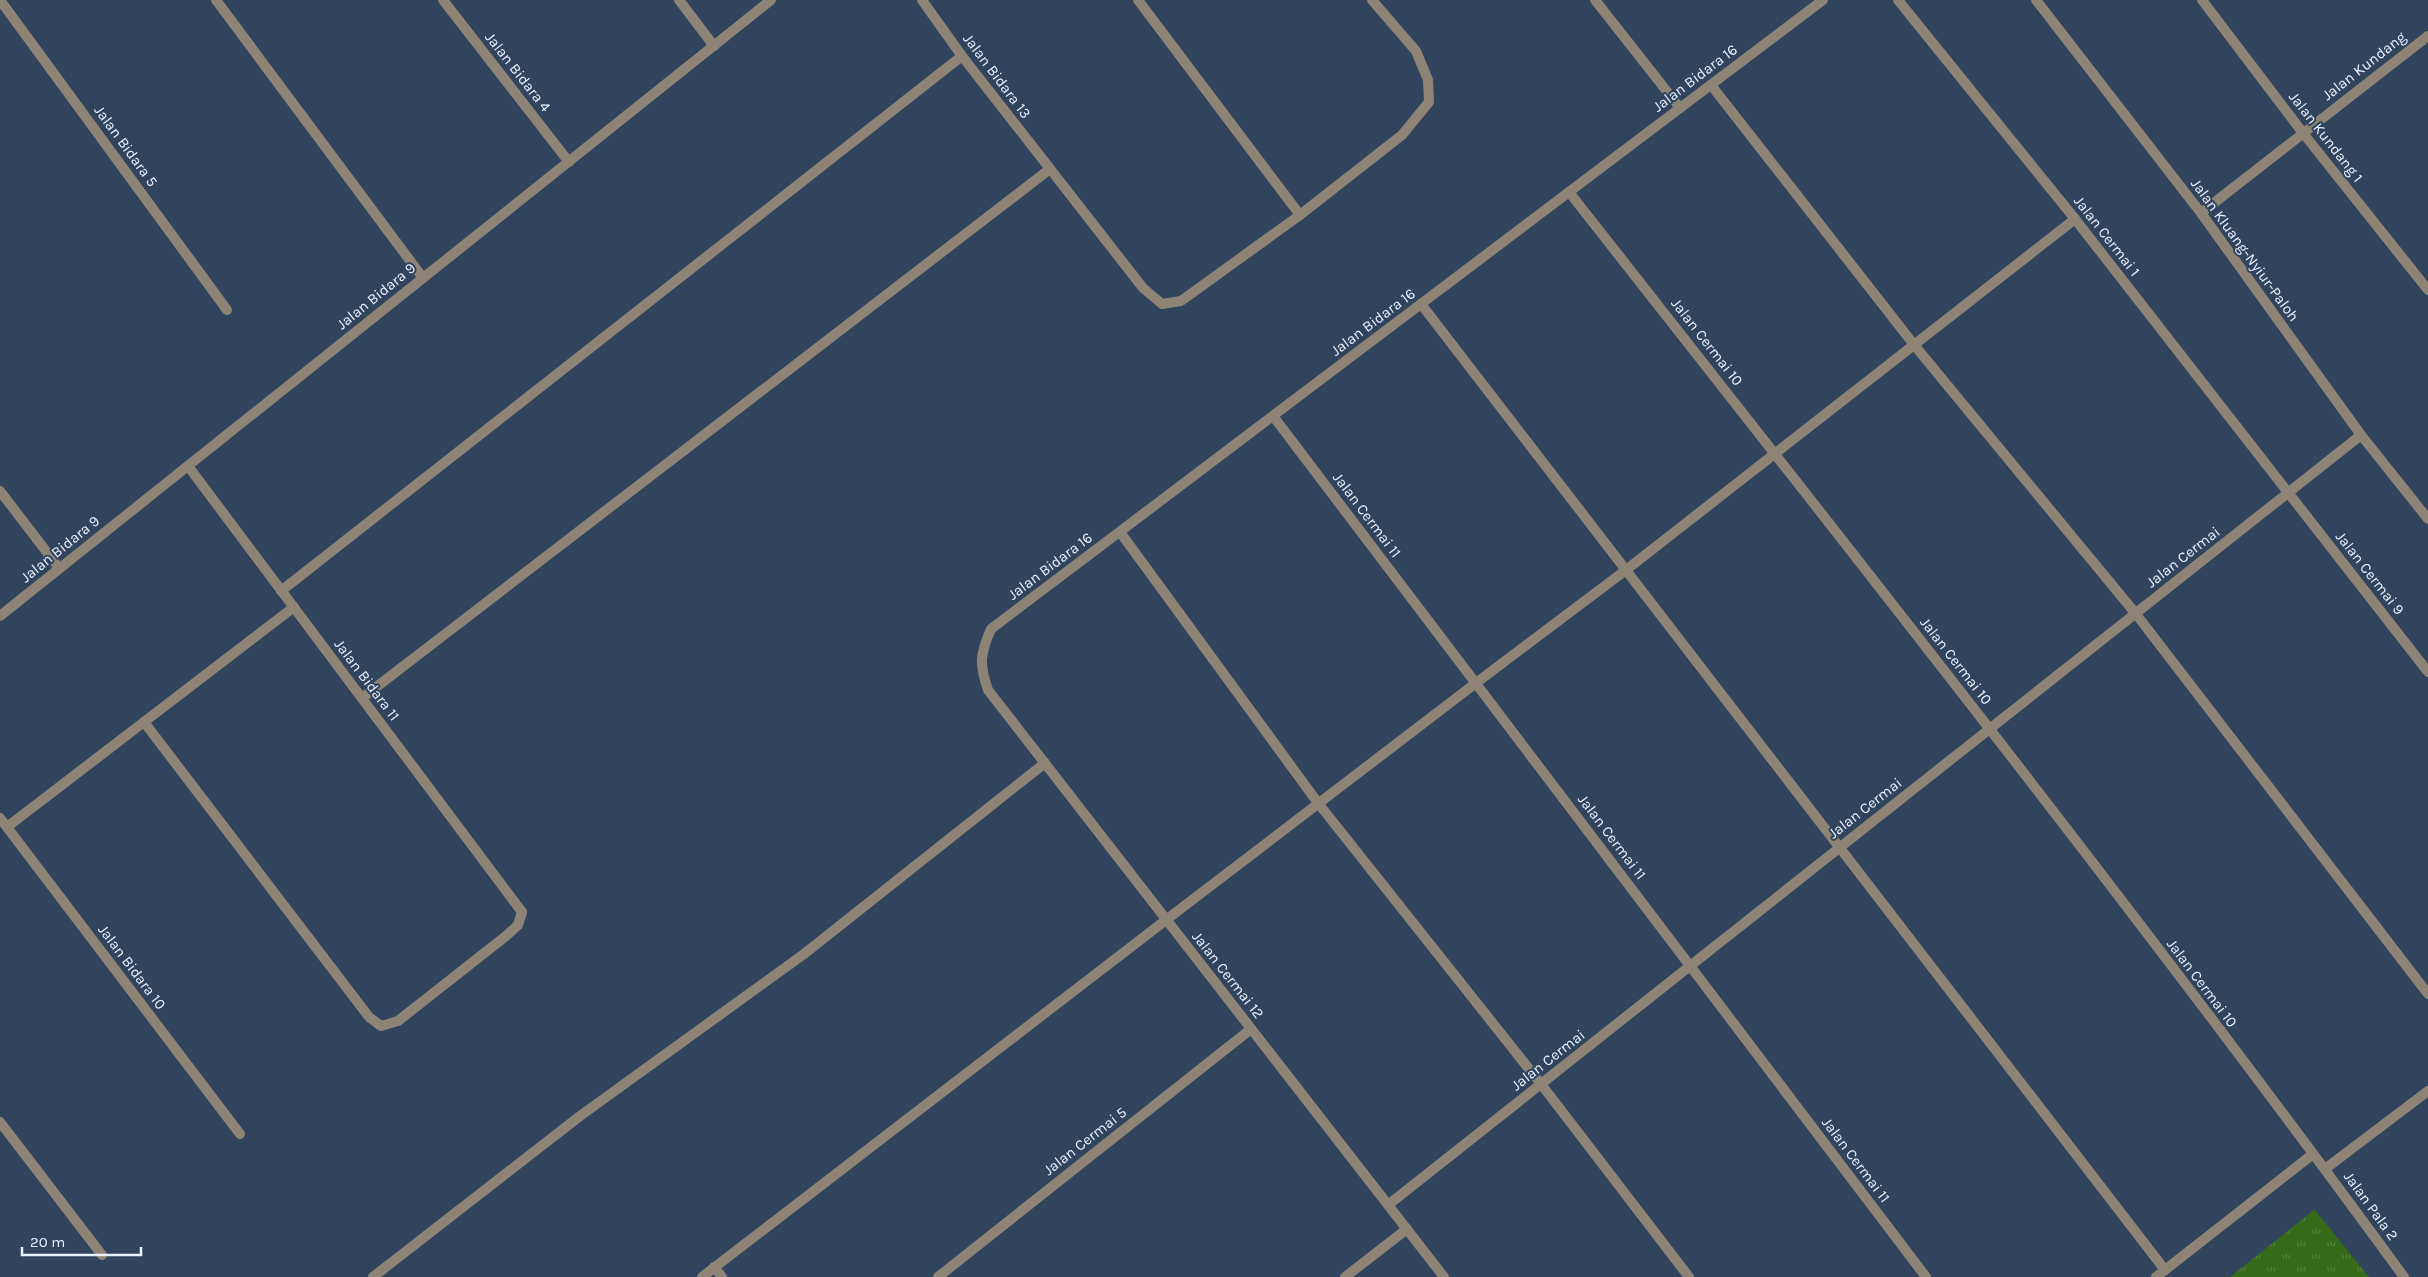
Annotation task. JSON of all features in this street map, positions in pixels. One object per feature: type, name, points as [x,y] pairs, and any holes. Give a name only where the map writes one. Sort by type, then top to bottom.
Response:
[{"type":"street","name":"Jalan Bidara 5","points":[[0,0],[227,310]]},
{"type":"street","points":[[216,0],[423,278]]},
{"type":"street","name":"Jalan Bidara 4","points":[[444,0],[568,162]]},
{"type":"street","points":[[679,0],[714,46]]},
{"type":"street","name":"Jalan Bidara 9","points":[[0,616],[771,0]]},
{"type":"street","name":"Jalan Bidara 13","points":[[922,0],[962,56],[1143,288],[1162,304],[1181,301],[1300,215],[1402,135],[1429,102],[1428,80],[1416,51],[1372,0]]},
{"type":"street","points":[[1138,0],[1300,215]]},
{"type":"street","points":[[1595,0],[1680,108]]},
{"type":"street","name":"Jalan Bidara 16","points":[[988,690],[982,674],[982,651],[991,629],[1823,0]]},
{"type":"street","name":"Jalan Cermai 1","points":[[1898,0],[2074,219],[2289,493]]},
{"type":"street","name":"Jalan Kluang-Nyiur-Paloh","points":[[2036,0],[2201,213],[2362,435],[2428,519]]},
{"type":"street","name":"Jalan Kundang 1","points":[[2202,0],[2303,133],[2428,290]]},
{"type":"street","name":"Jalan Kundang","points":[[2201,213],[2428,36]]},
{"type":"street","points":[[281,590],[962,56]]},
{"type":"street","points":[[1711,84],[1914,346],[2136,614],[2428,994]]},
{"type":"street","points":[[362,698],[1050,169]]},
{"type":"street","name":"Jalan Cermai 10","points":[[1570,192],[1990,729],[2313,1154]]},
{"type":"street","points":[[702,1277],[1476,682],[1626,570],[2074,219]]},
{"type":"street","points":[[1421,304],[2165,1270]]},
{"type":"street","name":"Jalan Cermai 11","points":[[1273,416],[1926,1277]]},
{"type":"street","name":"Jalan Cermai","points":[[1388,1205],[2362,435]]},
{"type":"street","name":"Jalan Bidara 11","points":[[144,722],[369,1017],[381,1026],[398,1021],[518,925],[522,912],[188,466]]},
{"type":"street","points":[[0,491],[60,568]]},
{"type":"street","name":"Jalan Cermai 9","points":[[2289,493],[2428,672]]},
{"type":"street","points":[[1120,532],[1318,803],[1541,1084],[1689,1277]]},
{"type":"street","points":[[7,827],[294,607]]},
{"type":"street","name":"Jalan Cermai 12","points":[[988,690],[1444,1277]]},
{"type":"street","points":[[373,1277],[580,1116],[804,954],[1044,763]]},
{"type":"street","name":"Jalan Bidara 10","points":[[0,818],[240,1134]]},
{"type":"street","name":"Jalan Cermai 5","points":[[938,1277],[1252,1030]]},
{"type":"street","points":[[2325,1169],[2428,1091]]},
{"type":"street","points":[[0,1122],[102,1256]]},
{"type":"street","points":[[2156,1277],[2313,1154]]},
{"type":"street","name":"Jalan Pala 2","points":[[2313,1154],[2404,1277]]},
{"type":"street","points":[[1345,1277],[1407,1228]]},
{"type":"street","points":[[714,1267],[722,1277]]},
{"type":"green space","points":[[2314,1210],[2369,1277],[2230,1277]]}]
